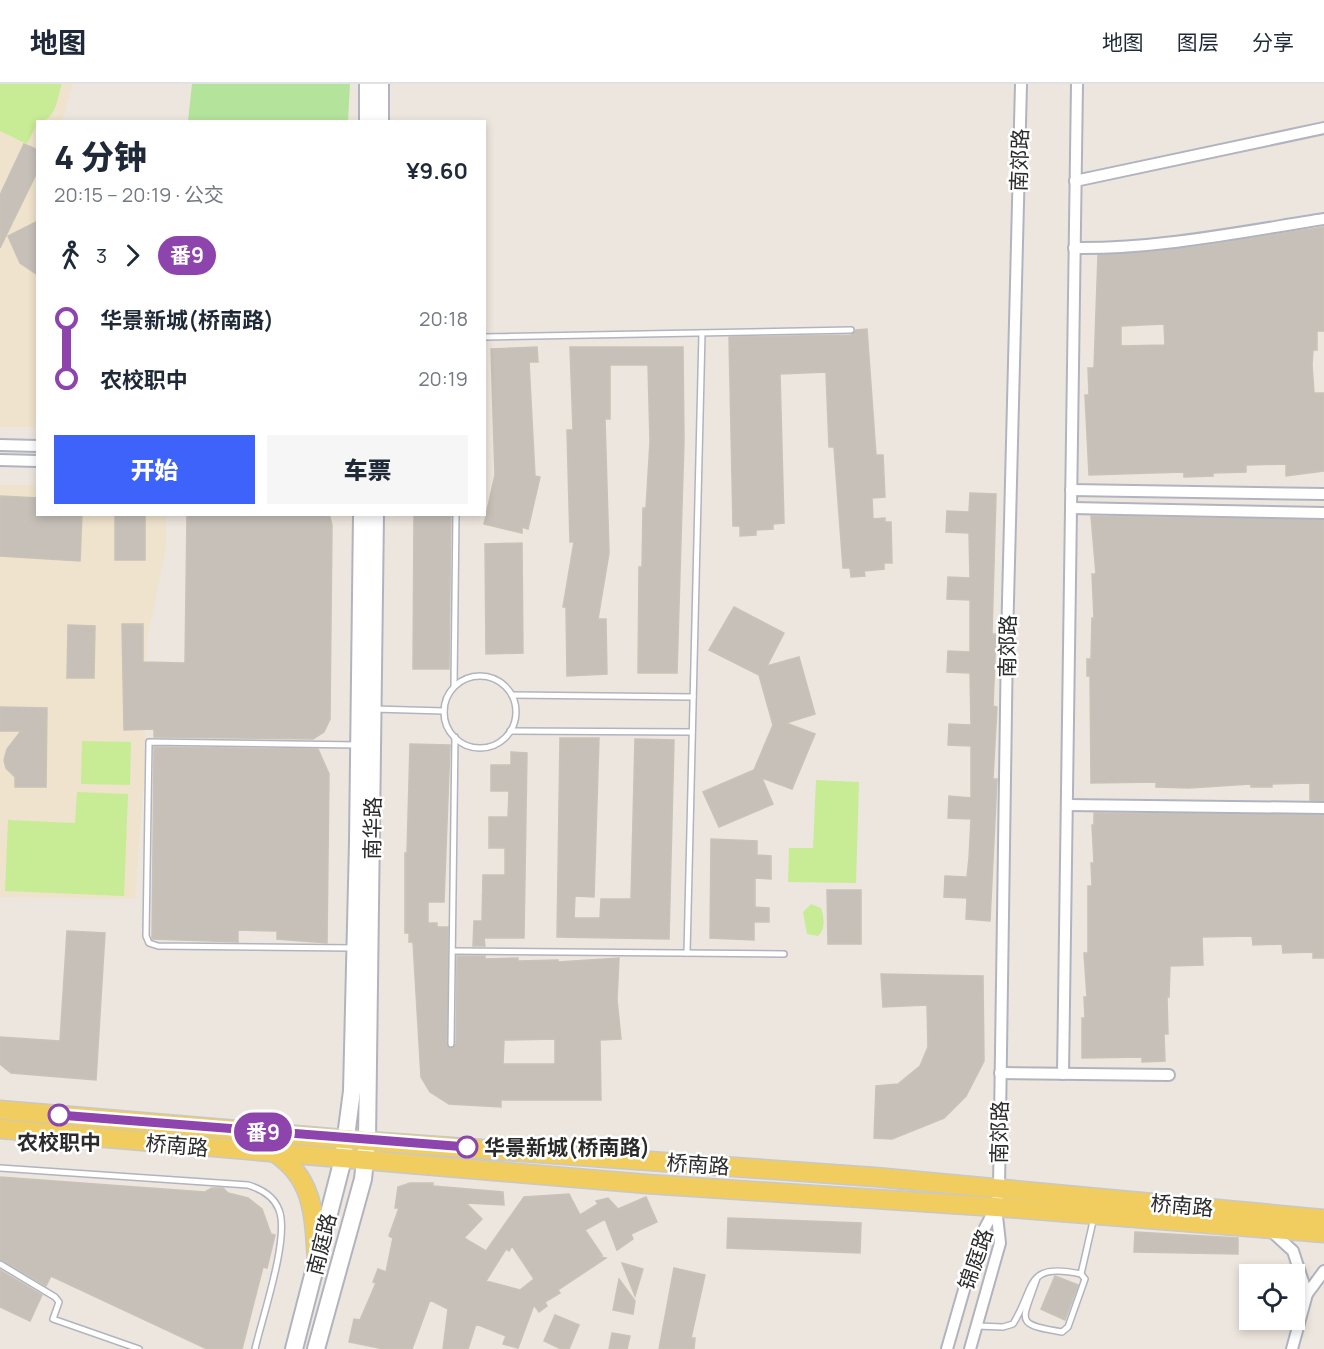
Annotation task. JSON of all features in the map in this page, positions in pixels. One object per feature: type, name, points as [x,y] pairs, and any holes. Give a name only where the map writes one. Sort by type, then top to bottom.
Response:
[{"type":"main road","name":"桥南路","points":[[0,1110],[367,1141],[999,1188],[1324,1219]]},
{"type":"main road","name":"桥南路","points":[[0,1129],[658,1185],[996,1207],[1324,1233]]},
{"type":"main road","points":[[275,1153],[292,1164],[305,1185],[312,1208],[317,1262]]},
{"type":"street","points":[[368,84],[368,120]]},
{"type":"street","points":[[380,84],[380,120]]},
{"type":"street","name":"南郊路","points":[[996,1207],[999,1188],[1007,641],[1021,84]]},
{"type":"street","points":[[1063,1074],[1077,84]]},
{"type":"street","points":[[1075,181],[1324,128]]},
{"type":"street","points":[[1074,249],[1150,246],[1324,219]]},
{"type":"street","points":[[0,445],[36,446]]},
{"type":"street","points":[[0,460],[36,460]]},
{"type":"street","points":[[1071,490],[1324,494]]},
{"type":"street","points":[[1071,508],[1324,513]]},
{"type":"street","name":"南华路","points":[[346,1139],[352,1086],[356,948],[362,516]]},
{"type":"street","name":"南华路","points":[[367,1141],[375,516]]},
{"type":"street","points":[[1067,805],[1324,808]]},
{"type":"street","points":[[1000,1073],[1169,1075]]},
{"type":"street","name":"南庭路","points":[[294,1349],[343,1159],[346,1139]]},
{"type":"street","name":"南庭路","points":[[316,1349],[366,1161],[367,1141]]},
{"type":"street","name":"锦庭路","points":[[970,1349],[1000,1243],[996,1207]]},
{"type":"street","name":"锦庭路","points":[[947,1349],[978,1241],[996,1207]]},
{"type":"street","points":[[1269,1229],[1293,1251],[1307,1294]]},
{"type":"street","points":[[1292,1349],[1307,1294],[1324,1271]]},
{"type":"lane","points":[[486,337],[851,330]]},
{"type":"lane","points":[[687,953],[702,333]]},
{"type":"lane","points":[[454,686],[456,516]]},
{"type":"lane","points":[[486,676],[503,684],[512,695],[515,716],[510,730],[495,744],[482,748],[467,747],[455,737],[445,721],[445,702],[454,686],[468,677],[486,676]]},
{"type":"lane","points":[[512,695],[693,697]]},
{"type":"lane","points":[[374,709],[444,711]]},
{"type":"lane","points":[[510,730],[692,732]]},
{"type":"lane","points":[[452,1044],[455,737]]},
{"type":"lane","points":[[356,948],[158,946],[149,943],[146,936],[149,742],[359,746]]},
{"type":"lane","points":[[454,951],[783,954]]},
{"type":"lane","points":[[0,1168],[248,1185],[260,1189],[276,1203],[280,1212],[283,1234],[255,1349]]},
{"type":"lane","points":[[1081,1274],[1094,1215]]},
{"type":"lane","points":[[0,1263],[56,1297],[59,1302],[53,1320],[139,1349]]},
{"type":"lane","points":[[977,1326],[1003,1327],[1013,1324],[1021,1312],[1030,1284],[1037,1278],[1057,1269],[1081,1274],[1085,1279],[1068,1327],[1062,1332],[1030,1327],[1026,1323],[1025,1315],[1037,1278]]},
{"type":"shaded area","points":[[0,84],[73,84],[62,120],[36,120],[36,427],[0,427]]},
{"type":"shaded area","points":[[0,485],[36,485],[36,516],[166,516],[166,548],[147,639],[144,780],[135,899],[0,897]]},
{"type":"green space","points":[[0,84],[62,84],[52,113],[46,120],[36,120],[36,126],[27,144],[0,131]]},
{"type":"green space","points":[[192,84],[350,84],[348,120],[188,120]]},
{"type":"green space","points":[[82,741],[131,742],[130,785],[81,784]]},
{"type":"green space","points":[[816,780],[859,782],[856,883],[788,882],[789,848],[813,848]]},
{"type":"green space","points":[[77,792],[128,794],[124,896],[5,891],[8,820],[75,823]]},
{"type":"green space","points":[[811,904],[821,908],[823,915],[824,923],[818,936],[807,934],[803,912]]},
{"type":"building","points":[[24,144],[36,149],[36,174],[0,248],[0,195]]},
{"type":"building","points":[[36,222],[36,274],[20,263],[8,236]]},
{"type":"building","points":[[1324,227],[1324,331],[1317,331],[1317,350],[1313,350],[1312,365],[1314,393],[1324,393],[1324,471],[1286,476],[1286,464],[1246,465],[1246,472],[1213,473],[1213,476],[1184,477],[1184,472],[1089,475],[1085,395],[1089,395],[1088,368],[1094,368],[1098,255],[1200,246]],"holes":[[[1164,324],[1165,345],[1121,346],[1121,326]]]},
{"type":"building","points":[[867,329],[876,455],[883,455],[885,497],[872,498],[873,519],[885,518],[885,522],[891,522],[892,563],[884,563],[884,569],[864,571],[865,576],[851,577],[850,568],[843,568],[834,447],[829,447],[826,372],[780,374],[784,523],[773,524],[773,529],[756,530],[756,535],[740,536],[740,526],[733,526],[729,337],[851,335],[856,330]]},
{"type":"building","points":[[537,347],[538,362],[529,362],[535,476],[540,477],[528,529],[522,527],[522,533],[484,524],[495,475],[491,349]]},
{"type":"building","points":[[570,347],[683,347],[684,440],[677,673],[638,673],[639,567],[642,567],[643,508],[646,508],[650,442],[648,365],[610,365],[610,419],[605,419],[609,553],[598,619],[606,619],[607,674],[567,676],[566,607],[563,607],[574,542],[570,542],[567,430],[573,430]]},
{"type":"building","points":[[970,493],[996,494],[992,634],[996,634],[993,706],[997,707],[993,779],[997,779],[990,921],[966,919],[967,898],[944,897],[945,876],[967,877],[969,858],[971,819],[948,818],[949,796],[971,798],[971,746],[948,745],[949,724],[971,725],[970,673],[947,672],[948,651],[970,652],[970,600],[947,599],[948,577],[970,578],[969,533],[946,532],[947,511],[969,512]]},
{"type":"building","points":[[0,496],[36,498],[36,516],[82,516],[80,561],[0,556]]},
{"type":"building","points":[[115,516],[145,516],[145,560],[115,560]]},
{"type":"building","points":[[187,516],[330,516],[332,525],[330,719],[324,732],[313,739],[154,737],[154,729],[124,730],[122,624],[143,624],[143,662],[185,663]]},
{"type":"building","points":[[414,516],[451,516],[449,669],[413,669]]},
{"type":"building","points":[[1091,516],[1324,520],[1324,801],[1310,800],[1310,783],[1272,784],[1272,787],[1251,787],[1251,784],[1189,788],[1156,787],[1156,782],[1091,783],[1090,676],[1087,676],[1087,659],[1091,659],[1092,618],[1094,618],[1092,574],[1096,574]]},
{"type":"building","points":[[522,543],[523,653],[486,654],[485,544]]},
{"type":"building","points":[[734,607],[784,633],[767,666],[799,657],[815,714],[786,723],[815,734],[792,789],[762,778],[773,804],[719,827],[703,792],[754,770],[773,725],[759,675],[709,650]]},
{"type":"building","points":[[68,625],[95,626],[94,678],[67,678]]},
{"type":"building","points":[[0,707],[47,708],[46,787],[15,787],[15,777],[6,768],[4,760],[7,749],[21,731],[0,731]]},
{"type":"building","points":[[560,738],[599,738],[594,897],[575,896],[574,918],[600,918],[601,899],[631,899],[635,739],[674,740],[669,939],[557,937]]},
{"type":"building","points":[[410,744],[450,745],[444,902],[428,902],[428,923],[437,923],[437,927],[448,927],[447,1046],[452,1049],[456,1044],[457,956],[485,956],[485,959],[518,958],[518,961],[558,960],[558,962],[619,958],[617,1000],[621,1039],[600,1040],[601,1100],[501,1100],[501,1107],[449,1104],[430,1092],[421,1077],[413,942],[409,942],[409,933],[405,933],[405,853],[407,853]],"holes":[[[555,1039],[555,1064],[503,1064],[504,1040]]]},
{"type":"building","points":[[154,747],[318,749],[329,774],[327,943],[277,939],[277,931],[238,930],[238,942],[152,939]]},
{"type":"building","points":[[511,752],[527,753],[524,938],[484,938],[485,946],[473,946],[474,921],[482,921],[483,875],[505,875],[505,848],[489,848],[489,817],[508,817],[509,791],[491,791],[491,765],[511,765]]},
{"type":"building","points":[[1094,813],[1324,815],[1324,958],[1313,958],[1313,952],[1283,953],[1282,944],[1253,945],[1252,936],[1202,937],[1203,965],[1170,966],[1169,997],[1167,997],[1168,1034],[1164,1034],[1165,1061],[1142,1062],[1142,1057],[1082,1058],[1082,1018],[1085,1018],[1084,997],[1087,997],[1084,953],[1088,953],[1088,886],[1092,886],[1091,863],[1094,863],[1092,825],[1094,825]]},
{"type":"building","points":[[711,839],[757,841],[757,855],[771,856],[771,879],[755,878],[755,907],[769,908],[769,922],[754,922],[754,940],[710,938]]},
{"type":"building","points":[[827,890],[861,890],[861,944],[828,944]]},
{"type":"building","points":[[67,931],[105,933],[96,1080],[11,1073],[0,1064],[0,1037],[60,1041]]},
{"type":"building","points":[[881,974],[983,976],[984,1061],[966,1096],[944,1118],[892,1139],[874,1138],[876,1086],[898,1084],[920,1066],[928,1047],[927,1005],[883,1007]]},
{"type":"building","points":[[0,1177],[205,1192],[212,1188],[223,1188],[228,1193],[248,1198],[262,1209],[271,1234],[275,1235],[267,1268],[263,1267],[242,1349],[207,1349],[51,1276],[46,1286],[0,1259]]},
{"type":"building","points":[[410,1183],[433,1183],[433,1186],[503,1192],[504,1205],[466,1203],[482,1219],[464,1238],[486,1251],[524,1197],[569,1194],[580,1215],[598,1204],[596,1201],[608,1198],[618,1209],[646,1197],[657,1222],[631,1234],[633,1239],[617,1250],[605,1219],[585,1230],[602,1255],[598,1256],[606,1258],[558,1290],[560,1293],[545,1302],[547,1306],[539,1312],[534,1305],[518,1348],[503,1344],[506,1336],[476,1324],[468,1349],[443,1349],[448,1309],[430,1300],[412,1349],[384,1349],[349,1342],[354,1319],[360,1320],[376,1283],[373,1282],[378,1269],[386,1272],[393,1238],[389,1236],[399,1208],[395,1208],[398,1187]],"holes":[[[512,1246],[534,1279],[520,1290],[486,1281],[506,1249],[509,1251]]]},
{"type":"building","points":[[728,1218],[861,1223],[860,1253],[727,1248]]},
{"type":"building","points":[[1135,1232],[1238,1238],[1238,1254],[1134,1252]]},
{"type":"building","points":[[622,1263],[643,1269],[635,1296]]},
{"type":"building","points":[[674,1268],[705,1275],[691,1338],[695,1338],[694,1349],[659,1349]]},
{"type":"building","points":[[0,1270],[42,1295],[30,1321],[0,1307]]},
{"type":"building","points":[[1055,1276],[1078,1285],[1065,1320],[1041,1309]]},
{"type":"building","points":[[619,1279],[635,1301],[633,1314],[613,1310]]},
{"type":"building","points":[[555,1315],[579,1325],[569,1349],[561,1349],[544,1341]]},
{"type":"building","points":[[612,1333],[630,1336],[627,1349],[609,1349]]},
{"type":"bus line","name":"番9","points":[[59,1115],[367,1141],[467,1147]]},
{"type":"place","name":"农校职中","points":[[59,1115]]},
{"type":"place","name":"华景新城(桥南路)","points":[[467,1147]]}]
